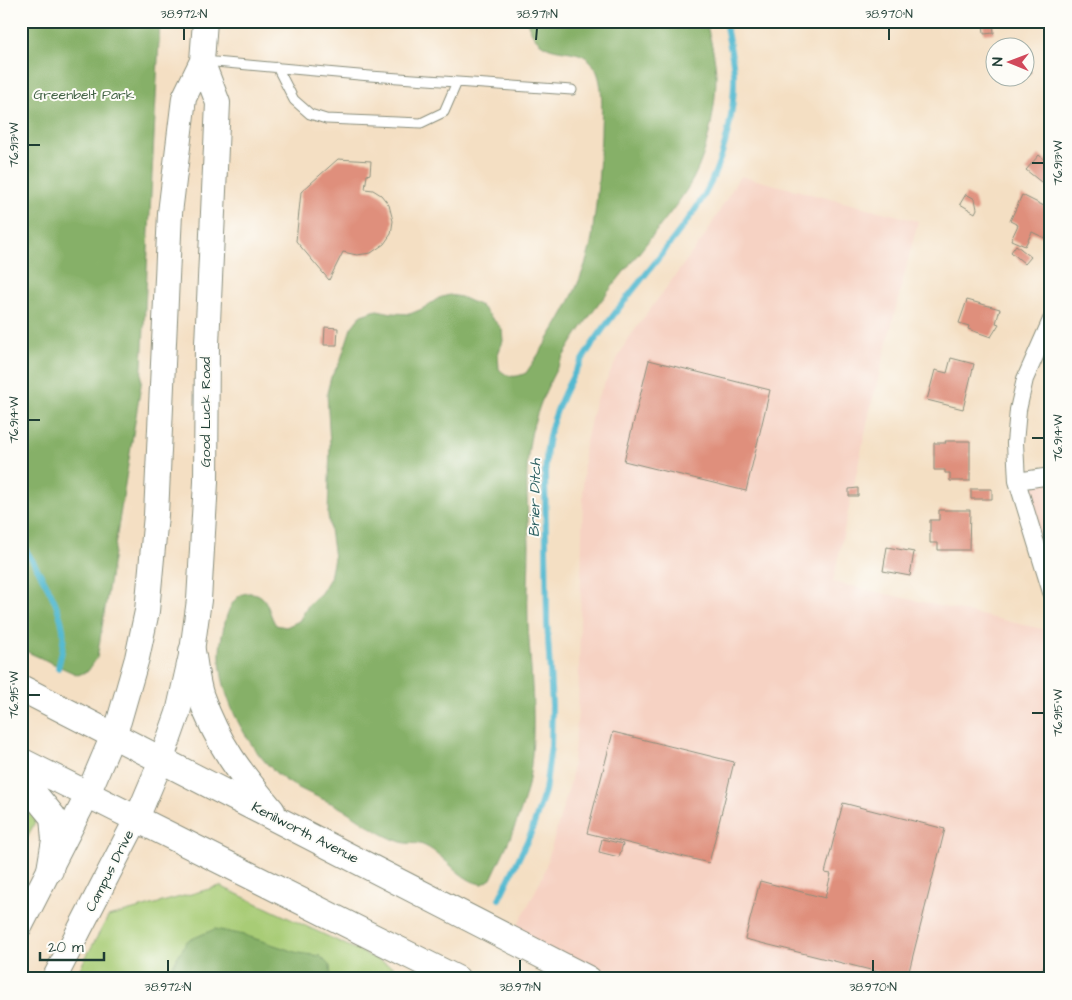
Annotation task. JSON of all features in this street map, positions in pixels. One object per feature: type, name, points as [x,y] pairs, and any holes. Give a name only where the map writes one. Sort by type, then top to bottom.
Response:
[{"type":"main road","name":"Good Luck Road","points":[[113,736],[135,667],[147,611],[156,515],[170,213],[184,98],[202,61],[205,21]]},
{"type":"main road","name":"Good Luck Road","points":[[161,761],[178,713],[192,651],[199,600],[206,482],[207,344],[218,103],[202,61]]},
{"type":"main road","points":[[192,651],[200,695],[225,752],[281,821]]},
{"type":"main road","name":"Kenilworth Avenue","points":[[21,688],[588,979]]},
{"type":"main road","points":[[21,925],[88,794],[113,736]]},
{"type":"main road","points":[[21,761],[457,979]]},
{"type":"main road","name":"Campus Drive","points":[[54,979],[137,818],[161,761]]},
{"type":"main road","points":[[21,778],[53,817],[55,840],[50,870]]},
{"type":"street","points":[[1051,320],[1025,379],[1018,410],[1015,443],[1017,481],[1051,592]]},
{"type":"street","points":[[1017,481],[1051,476]]},
{"type":"street","points":[[1049,979],[1051,971]]},
{"type":"lane","points":[[202,61],[572,90]]},
{"type":"lane","points":[[277,68],[294,100],[310,114],[326,120],[421,123],[444,112],[457,82]]},
{"type":"shaded area","points":[[740,176],[918,221],[870,410],[833,582],[1051,631],[1051,979],[588,979],[511,939],[543,876],[571,780],[578,712],[584,450],[595,402],[626,342],[706,234]]},
{"type":"shaded area","points":[[1051,476],[1051,592],[1017,481]]},
{"type":"green space","name":"Greenbelt Park","points":[[21,21],[160,21],[141,385],[97,658],[88,671],[78,675],[21,649]]},
{"type":"green space","points":[[527,21],[706,21],[715,62],[716,88],[707,142],[693,179],[674,208],[586,321],[557,367],[536,417],[527,464],[528,624],[533,725],[531,765],[525,797],[517,821],[491,879],[483,884],[475,882],[459,873],[428,848],[420,844],[401,842],[385,835],[339,807],[291,784],[272,769],[249,740],[230,705],[224,687],[220,648],[228,612],[240,595],[250,593],[261,596],[267,604],[276,625],[286,627],[299,621],[309,604],[321,593],[330,578],[334,558],[328,515],[330,445],[327,393],[331,377],[340,362],[351,328],[361,315],[377,310],[410,314],[439,298],[449,295],[461,297],[481,306],[502,329],[503,341],[498,354],[499,369],[509,376],[518,376],[526,373],[556,327],[573,295],[591,244],[601,144],[602,99],[600,81],[594,66],[587,58],[579,54],[550,48],[541,43],[533,35]]},
{"type":"green space","points":[[21,771],[44,803],[21,851]]},
{"type":"green space","points":[[220,886],[419,979],[74,979],[108,917]]},
{"type":"green space","points":[[215,929],[244,935],[298,953],[320,956],[330,966],[331,979],[168,979],[172,966],[187,941]]},
{"type":"building","points":[[983,21],[993,21],[994,33],[984,34]]},
{"type":"building","points":[[1051,154],[1051,190],[1026,170],[1039,155],[1046,161]]},
{"type":"building","points":[[338,159],[371,161],[370,174],[367,175],[365,189],[373,190],[381,195],[389,205],[393,221],[391,234],[384,244],[371,253],[357,255],[343,252],[329,280],[296,241],[301,192]]},
{"type":"building","points":[[966,194],[975,199],[977,209],[975,213],[960,204]]},
{"type":"building","points":[[1022,195],[1050,209],[1046,218],[1051,220],[1051,228],[1045,238],[1032,232],[1025,246],[1011,240],[1018,225],[1010,221]]},
{"type":"building","points":[[1016,245],[1031,257],[1025,264],[1011,252]]},
{"type":"building","points":[[967,300],[1000,309],[996,323],[999,324],[991,337],[968,329],[969,326],[959,323]]},
{"type":"building","points":[[325,327],[338,328],[337,345],[324,345]]},
{"type":"building","points":[[951,358],[974,364],[963,409],[927,400],[935,370],[947,373]]},
{"type":"building","points":[[649,360],[770,390],[746,491],[624,461]]},
{"type":"building","points":[[945,441],[970,441],[970,481],[950,481],[950,473],[945,473],[945,470],[934,470],[934,443],[946,443]]},
{"type":"building","points":[[858,488],[858,496],[849,496],[849,489]]},
{"type":"building","points":[[971,489],[992,489],[992,499],[971,499]]},
{"type":"building","points":[[939,510],[970,510],[969,550],[938,550],[938,543],[930,543],[930,520],[939,520]]},
{"type":"building","points":[[887,547],[914,552],[910,576],[883,571]]},
{"type":"building","points":[[613,732],[734,762],[709,863],[587,833]]},
{"type":"building","points":[[843,803],[945,829],[907,979],[745,939],[760,881],[825,898],[831,874],[825,873]]},
{"type":"building","points":[[602,839],[623,844],[619,857],[599,852]]},
{"type":"waterway","name":"Brier Ditch","points":[[499,899],[531,833],[545,791],[551,746],[552,705],[547,622],[545,475],[551,428],[562,397],[588,351],[691,216],[716,171],[725,144],[734,87],[733,60],[725,21]]},
{"type":"waterway","points":[[21,542],[57,606],[63,629],[62,649],[58,668]]}]
